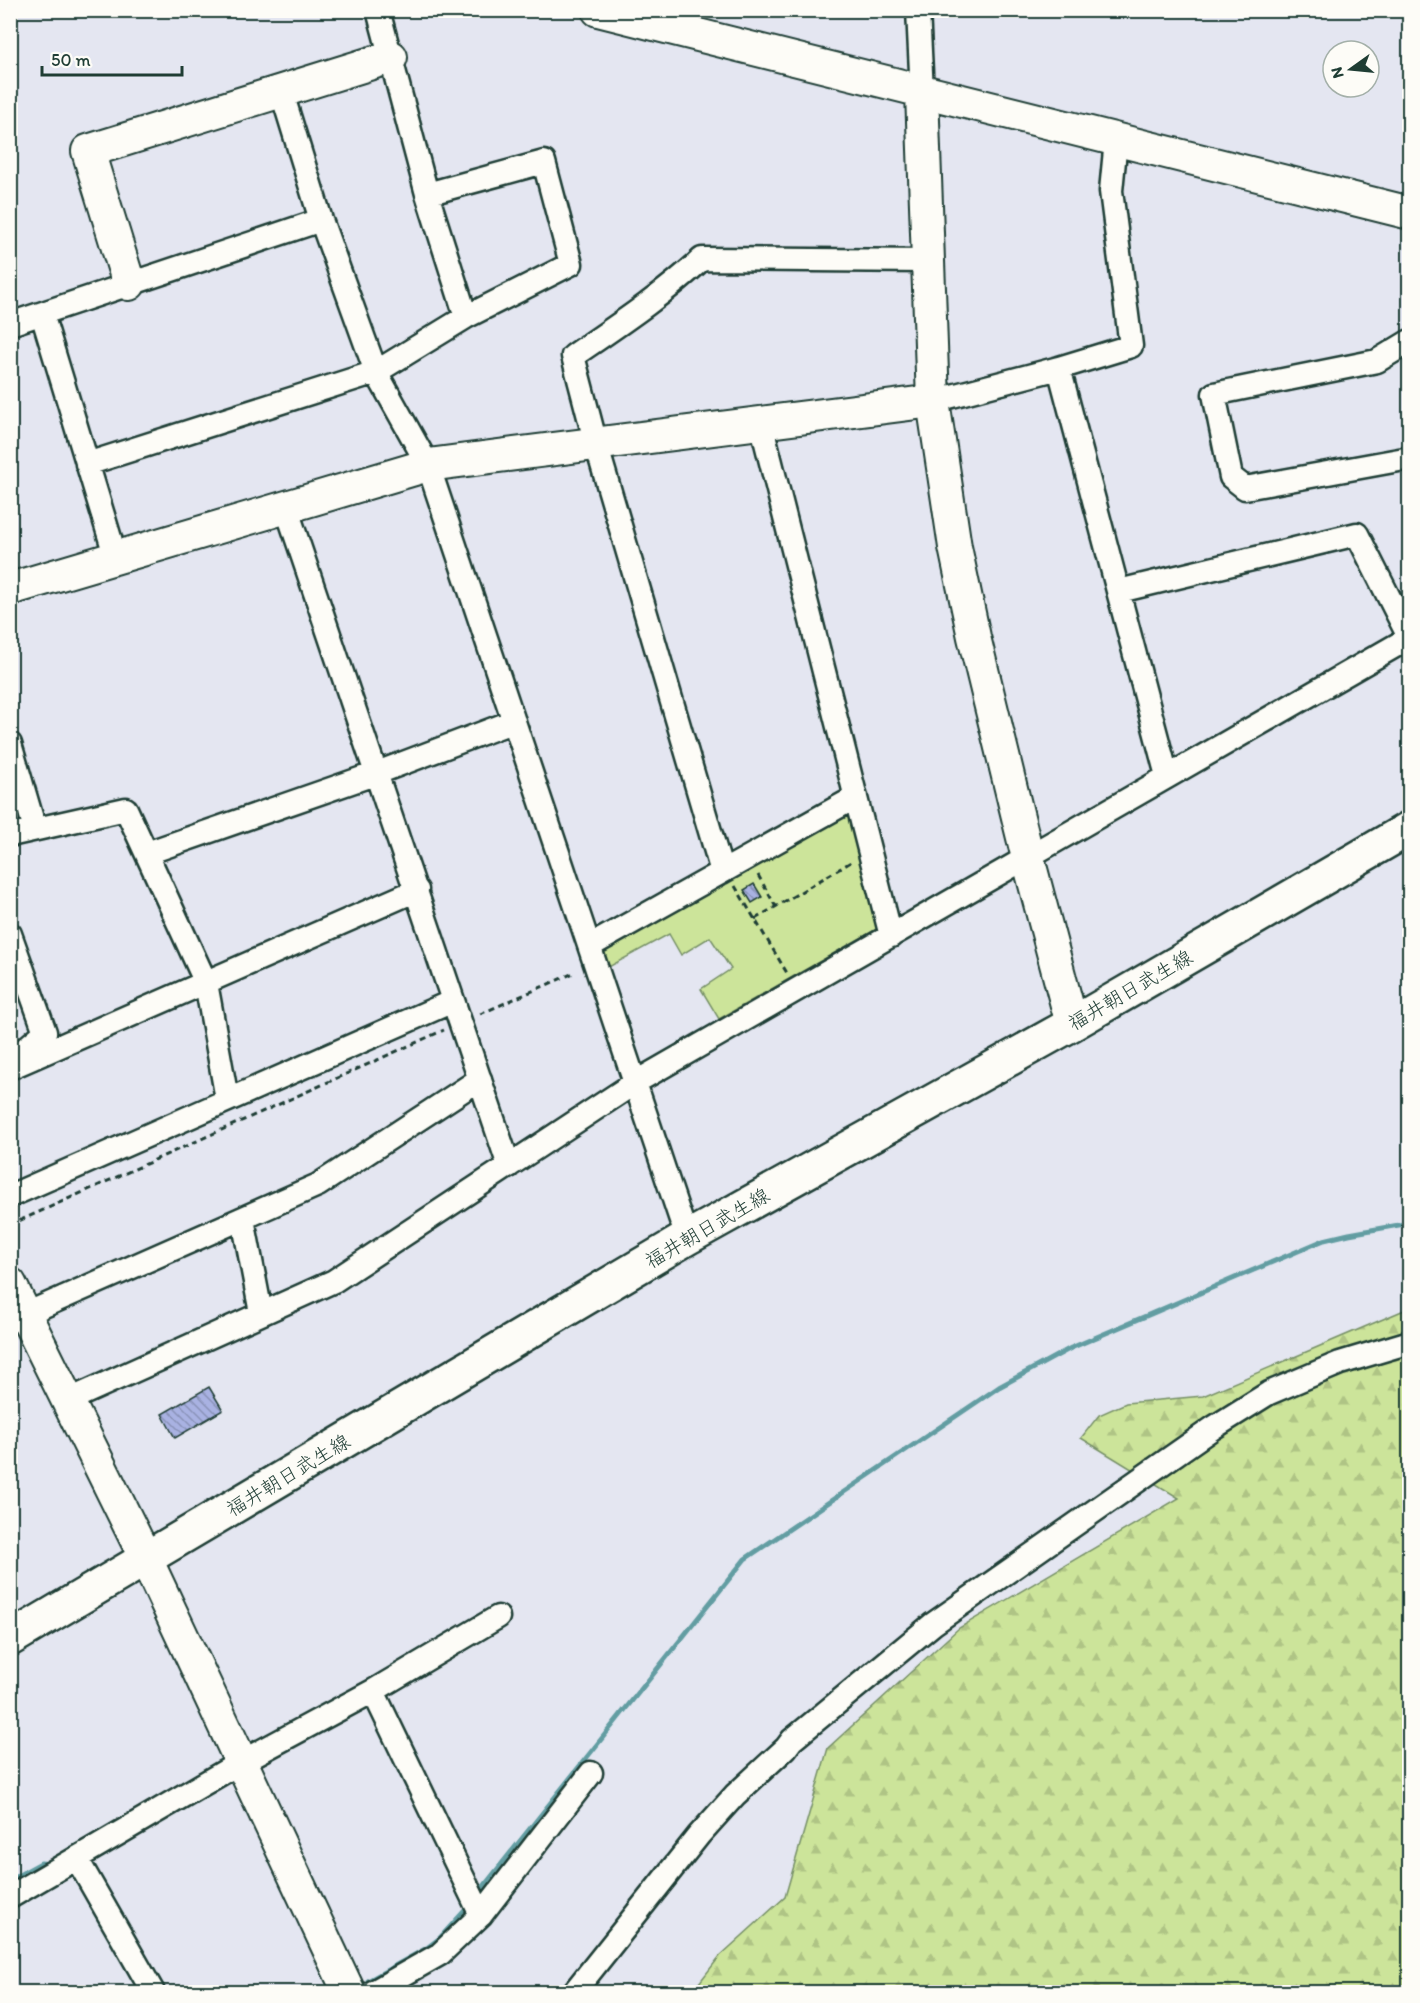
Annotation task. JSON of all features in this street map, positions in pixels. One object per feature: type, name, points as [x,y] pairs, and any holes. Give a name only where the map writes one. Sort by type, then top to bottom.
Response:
[{"type":"main road","name":"福井朝日武生線","points":[[10,1639],[687,1238],[1072,1024],[1410,828]]},
{"type":"street","points":[[378,10],[427,194],[466,317]]},
{"type":"street","points":[[598,10],[1409,214]]},
{"type":"street","points":[[918,10],[933,401],[963,592],[1028,858],[1072,1024]]},
{"type":"street","points":[[129,285],[88,151],[391,57]]},
{"type":"street","points":[[281,90],[321,220],[376,372],[428,465],[687,1238]]},
{"type":"street","points":[[10,589],[428,465],[933,401],[1059,368],[1131,346],[1111,191],[1116,140]]},
{"type":"street","points":[[87,464],[376,372],[466,317],[571,264],[544,162],[427,194]]},
{"type":"street","points":[[10,324],[321,220]]},
{"type":"street","points":[[728,878],[596,444],[573,356],[640,311],[702,259],[927,261]]},
{"type":"street","points":[[42,314],[116,558]]},
{"type":"street","points":[[1410,340],[1377,361],[1214,394],[1231,477],[1245,488],[1410,458]]},
{"type":"street","points":[[1059,368],[1167,776]]},
{"type":"street","points":[[761,423],[891,936]]},
{"type":"street","points":[[286,507],[509,1166]]},
{"type":"street","points":[[67,1401],[334,1281],[636,1082],[1409,639],[1357,534],[1119,591]]},
{"type":"street","points":[[147,853],[377,773],[513,722]]},
{"type":"street","points":[[10,744],[34,829]]},
{"type":"street","points":[[593,955],[728,878],[748,858],[856,797]]},
{"type":"street","points":[[10,835],[126,809],[206,983],[227,1099]]},
{"type":"street","points":[[10,1068],[417,890]]},
{"type":"street","points":[[10,934],[45,1032],[10,1061]]},
{"type":"street","points":[[10,1196],[453,1000]]},
{"type":"street","points":[[18,1318],[318,1185],[480,1079]]},
{"type":"street","points":[[243,1219],[261,1313]]},
{"type":"street","points":[[10,1284],[18,1318],[67,1401],[146,1559],[349,1992]]},
{"type":"street","points":[[574,1992],[699,1835],[735,1794],[792,1740],[933,1624],[1213,1428],[1269,1393],[1340,1363],[1410,1342]]},
{"type":"street","points":[[10,1897],[241,1762],[373,1691],[498,1617]]},
{"type":"street","points":[[373,1691],[481,1915]]},
{"type":"street","points":[[373,1992],[440,1954],[481,1915],[591,1773]]},
{"type":"street","points":[[77,1859],[153,1992]]},
{"type":"path","points":[[755,920],[870,851]]},
{"type":"path","points":[[748,858],[776,907]]},
{"type":"path","points":[[728,878],[797,990]]},
{"type":"path","points":[[10,1225],[461,1022],[593,955]]},
{"type":"green space","points":[[851,812],[880,927],[719,1019],[701,989],[731,969],[710,937],[681,955],[669,934],[605,969],[598,952]]},
{"type":"green space","points":[[1409,1308],[1409,1992],[692,1992],[720,1956],[785,1897],[828,1748],[959,1628],[1179,1498],[1081,1438],[1099,1415],[1126,1403],[1203,1396]]},
{"type":"building","points":[[754,884],[762,897],[752,903],[744,890]]},
{"type":"building","points":[[209,1387],[223,1410],[175,1438],[162,1414]]},
{"type":"waterway","points":[[477,1895],[745,1559],[999,1387],[1071,1348],[1324,1240],[1410,1223]]},
{"type":"waterway","points":[[10,1880],[41,1863],[51,1864]]},
{"type":"waterway","points":[[368,1981],[427,1948],[440,1938],[470,1905]]}]
